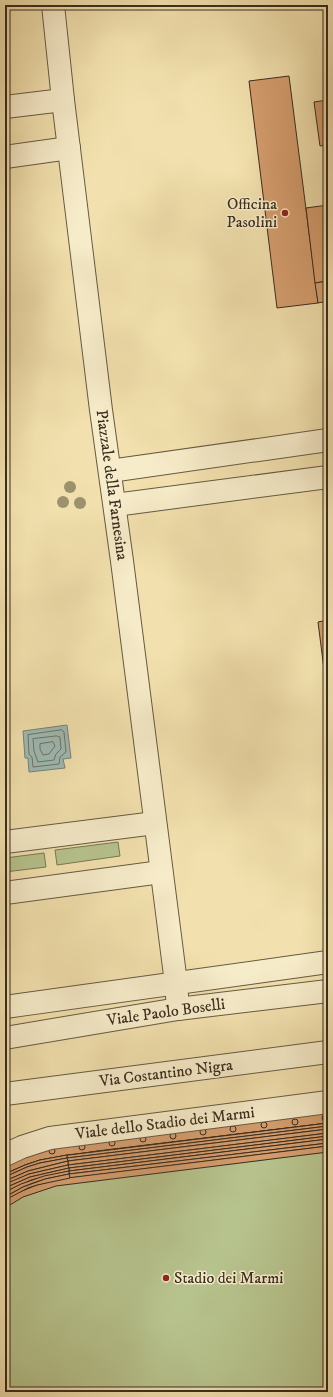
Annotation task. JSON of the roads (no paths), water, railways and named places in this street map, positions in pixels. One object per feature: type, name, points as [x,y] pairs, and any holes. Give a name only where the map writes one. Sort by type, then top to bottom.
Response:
[{"type":"street","name":"Piazzale della Farnesina","points":[[52,5],[176,983],[178,1009]]},
{"type":"street","points":[[5,107],[63,100]]},
{"type":"street","points":[[5,157],[69,148]]},
{"type":"street","points":[[110,471],[328,440]]},
{"type":"street","points":[[115,505],[328,477]]},
{"type":"street","points":[[5,842],[155,823]]},
{"type":"street","points":[[5,893],[161,872]]},
{"type":"street","name":"Viale Paolo Boselli","points":[[5,1007],[328,962]]},
{"type":"street","points":[[291,967],[295,996]]},
{"type":"street","name":"Viale Paolo Boselli","points":[[5,1038],[178,1009],[328,991]]},
{"type":"street","name":"Via Costantino Nigra","points":[[5,1094],[328,1052]]},
{"type":"street","name":"Viale dello Stadio dei Marmi","points":[[5,1155],[22,1147],[50,1138],[328,1102]]},
{"type":"water","points":[[67,725],[71,758],[63,759],[65,768],[29,772],[28,758],[25,758],[23,731]]},
{"type":"place","name":"Officina Pasolini","points":[[285,213]]},
{"type":"place","name":"Stadio dei Marmi","points":[[166,1278]]}]
